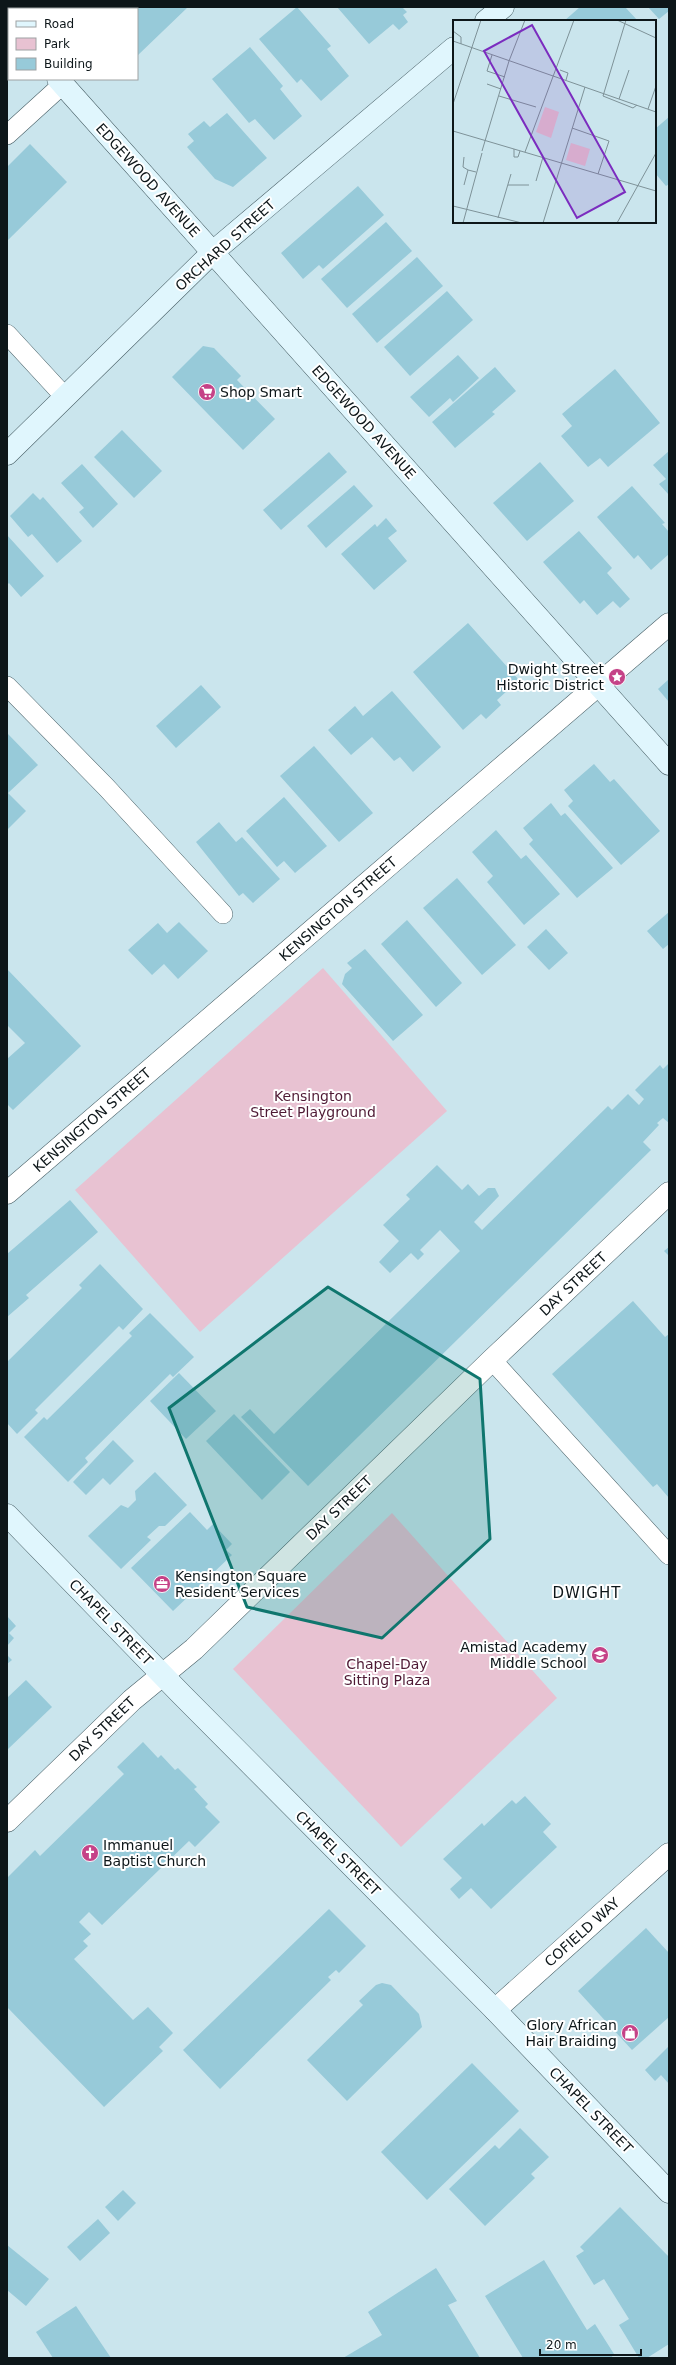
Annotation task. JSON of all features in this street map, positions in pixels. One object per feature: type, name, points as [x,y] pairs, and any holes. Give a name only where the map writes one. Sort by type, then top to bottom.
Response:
[{"type":"main road","points":[[487,20],[503,7]]},
{"type":"main road","name":"ORCHARD STREET","points":[[7,454],[212,252],[453,49]]},
{"type":"main road","name":"EDGEWOOD AVENUE","points":[[61,82],[669,764]]},
{"type":"main road","name":"CHAPEL STREET","points":[[7,1515],[162,1675],[495,2010],[669,2192]]},
{"type":"street","name":"KENSINGTON STREET","points":[[7,1193],[669,624]]},
{"type":"street","name":"DAY STREET","points":[[7,1821],[132,1700],[194,1649],[492,1360],[669,1193]]},
{"type":"street","name":"COFIELD WAY","points":[[495,2010],[669,1854]]},
{"type":"lane","points":[[7,135],[61,82]]},
{"type":"lane","points":[[7,334],[65,397]]},
{"type":"lane","points":[[7,686],[106,787],[223,914]]},
{"type":"lane","points":[[492,1360],[669,1555]]},
{"type":"highlighted area","points":[[328,1287],[480,1379],[490,1539],[382,1638],[247,1607],[169,1408]]},
{"type":"green space","name":"Kensington Street Playground","points":[[323,968],[447,1111],[200,1332],[75,1190]]},
{"type":"green space","name":"Chapel-Day Sitting Plaza","points":[[392,1513],[557,1698],[401,1847],[233,1669]]},
{"type":"building","points":[[75,7],[99,7],[98,8]]},
{"type":"building","points":[[188,7],[138,55],[138,8],[127,8]]},
{"type":"building","points":[[297,7],[331,46],[327,49],[349,76],[321,101],[301,79],[297,83],[259,39]]},
{"type":"building","points":[[337,7],[402,7],[407,12],[403,15],[408,22],[399,30],[393,24],[369,44]]},
{"type":"building","points":[[580,7],[625,7],[637,20],[565,20]]},
{"type":"building","points":[[648,7],[669,7],[669,11],[659,19]]},
{"type":"building","points":[[250,47],[283,86],[280,89],[302,116],[274,140],[255,119],[249,123],[212,79]]},
{"type":"building","points":[[227,113],[267,158],[233,187],[215,179],[187,147],[194,141],[188,134],[204,121],[210,127]]},
{"type":"building","points":[[669,117],[669,184],[666,186],[656,174],[656,128]]},
{"type":"building","points":[[30,144],[67,182],[7,241],[7,167]]},
{"type":"building","points":[[358,186],[384,215],[323,269],[319,265],[303,279],[281,253]]},
{"type":"building","points":[[386,222],[412,251],[347,308],[321,279]]},
{"type":"building","points":[[417,257],[443,286],[377,343],[352,314]]},
{"type":"building","points":[[447,291],[473,320],[410,376],[384,347]]},
{"type":"building","points":[[203,346],[214,348],[241,376],[237,380],[275,419],[243,450],[172,377]]},
{"type":"building","points":[[458,355],[479,378],[453,402],[450,398],[429,417],[410,397]]},
{"type":"building","points":[[495,367],[516,391],[492,412],[495,414],[455,448],[432,422]]},
{"type":"building","points":[[615,369],[660,423],[608,467],[600,458],[588,467],[561,436],[572,426],[562,414]]},
{"type":"building","points":[[122,430],[162,471],[134,498],[94,457]]},
{"type":"building","points":[[669,451],[669,495],[659,484],[666,479],[653,465]]},
{"type":"building","points":[[329,452],[347,472],[281,530],[263,510]]},
{"type":"building","points":[[540,462],[574,501],[527,541],[493,503]]},
{"type":"building","points":[[82,464],[118,504],[93,528],[79,512],[84,508],[61,483]]},
{"type":"building","points":[[354,485],[373,506],[326,548],[307,526]]},
{"type":"building","points":[[632,486],[665,523],[662,524],[669,532],[669,554],[651,570],[638,555],[634,559],[597,517]]},
{"type":"building","points":[[33,493],[40,500],[43,497],[82,541],[57,563],[32,534],[28,537],[10,516]]},
{"type":"building","points":[[386,518],[397,531],[388,538],[407,561],[374,590],[341,554],[375,524],[377,527]]},
{"type":"building","points":[[579,531],[612,568],[607,573],[630,599],[620,608],[613,601],[597,615],[584,600],[580,604],[543,562]]},
{"type":"building","points":[[7,535],[44,576],[21,597],[9,583],[7,585]]},
{"type":"building","points":[[468,623],[519,680],[497,700],[501,705],[486,719],[481,714],[463,730],[413,672]]},
{"type":"building","points":[[669,679],[669,702],[658,689]]},
{"type":"building","points":[[201,685],[221,707],[176,748],[156,726]]},
{"type":"building","points":[[392,691],[441,747],[413,772],[400,757],[394,761],[372,737],[351,755],[328,730],[355,706],[363,716]]},
{"type":"building","points":[[7,733],[38,765],[8,793],[26,811],[7,830]]},
{"type":"building","points":[[314,746],[373,813],[339,842],[280,776]]},
{"type":"building","points":[[594,764],[610,782],[614,779],[660,831],[621,865],[568,806],[573,801],[564,790]]},
{"type":"building","points":[[284,797],[327,846],[295,873],[284,861],[277,867],[246,831]]},
{"type":"building","points":[[551,803],[561,816],[565,813],[613,868],[577,898],[529,844],[533,840],[523,828]]},
{"type":"building","points":[[219,822],[236,842],[242,837],[280,879],[253,903],[243,893],[239,896],[196,842]]},
{"type":"building","points":[[496,830],[521,859],[526,855],[560,894],[524,925],[487,882],[493,876],[472,852]]},
{"type":"building","points":[[457,878],[516,945],[482,975],[423,908]]},
{"type":"building","points":[[669,912],[669,944],[663,949],[647,931]]},
{"type":"building","points":[[407,920],[462,983],[436,1007],[381,944]]},
{"type":"building","points":[[179,922],[208,951],[178,979],[164,964],[152,975],[128,950],[158,923],[167,933]]},
{"type":"building","points":[[546,929],[568,953],[549,970],[527,947]]},
{"type":"building","points":[[365,949],[423,1015],[393,1041],[342,984],[345,974],[352,968],[347,963]]},
{"type":"building","points":[[7,969],[81,1046],[13,1110],[7,1104],[7,1059],[25,1043],[7,1025]]},
{"type":"building","points":[[669,1063],[669,1123],[663,1118],[657,1123],[659,1125],[643,1142],[651,1150],[308,1486],[241,1417],[250,1409],[274,1434],[460,1251],[440,1230],[420,1250],[424,1254],[418,1260],[411,1253],[390,1273],[379,1262],[399,1241],[383,1225],[410,1199],[406,1195],[437,1165],[462,1190],[468,1184],[479,1196],[488,1188],[495,1188],[499,1196],[474,1222],[482,1230],[608,1106],[612,1110],[628,1094],[639,1105],[644,1099],[635,1090],[660,1065],[663,1069]]},
{"type":"building","points":[[70,1200],[98,1232],[26,1295],[29,1298],[7,1317],[7,1254]]},
{"type":"building","points":[[669,1247],[669,1256],[664,1251]]},
{"type":"building","points":[[100,1264],[143,1309],[123,1330],[119,1326],[35,1410],[38,1413],[17,1434],[7,1423],[7,1362],[82,1288],[79,1285]]},
{"type":"building","points":[[633,1301],[665,1337],[669,1334],[669,1498],[657,1484],[653,1487],[552,1374]]},
{"type":"building","points":[[150,1313],[194,1357],[173,1377],[170,1374],[85,1458],[88,1462],[68,1482],[24,1437],[44,1417],[47,1420],[132,1336],[129,1333]]},
{"type":"building","points":[[179,1373],[216,1411],[186,1439],[150,1401]]},
{"type":"building","points":[[234,1414],[290,1472],[262,1500],[206,1441]]},
{"type":"building","points":[[113,1440],[134,1461],[110,1485],[103,1478],[86,1495],[73,1482]]},
{"type":"building","points":[[155,1472],[187,1505],[165,1526],[159,1526],[147,1537],[151,1540],[121,1569],[88,1536],[121,1505],[128,1508],[136,1500],[135,1491]]},
{"type":"building","points":[[190,1512],[207,1530],[213,1524],[232,1544],[226,1550],[232,1555],[173,1611],[131,1568]]},
{"type":"building","points":[[7,1616],[16,1626],[9,1633],[14,1638],[7,1646]]},
{"type":"building","points":[[7,1655],[12,1660],[7,1664]]},
{"type":"building","points":[[26,1680],[52,1707],[7,1750],[7,1698]]},
{"type":"building","points":[[143,1742],[158,1758],[161,1755],[175,1770],[178,1768],[197,1787],[194,1789],[208,1804],[205,1807],[220,1822],[195,1847],[189,1841],[102,1925],[89,1912],[79,1922],[91,1934],[83,1941],[88,1946],[74,1959],[133,2020],[148,2007],[173,2033],[159,2047],[163,2051],[104,2107],[7,2007],[7,1878],[35,1850],[40,1856],[124,1774],[117,1767]]},
{"type":"building","points":[[525,1796],[551,1824],[543,1832],[557,1847],[491,1909],[471,1888],[459,1899],[450,1889],[462,1878],[443,1859],[482,1823],[484,1826],[512,1800],[516,1804]]},
{"type":"building","points":[[329,1909],[366,1946],[339,1973],[336,1970],[328,1977],[331,1980],[220,2089],[183,2050]]},
{"type":"building","points":[[646,1928],[669,1953],[669,2017],[632,2050],[578,1991]]},
{"type":"building","points":[[382,1983],[391,1985],[419,2014],[422,2027],[347,2101],[307,2060],[363,2005],[359,2001],[376,1985]]},
{"type":"building","points":[[669,2046],[669,2084],[661,2075],[655,2081],[645,2070]]},
{"type":"building","points":[[472,2063],[519,2111],[427,2200],[381,2152]]},
{"type":"building","points":[[520,2128],[549,2157],[531,2174],[535,2178],[485,2226],[449,2189],[495,2145],[499,2149]]},
{"type":"building","points":[[123,2190],[136,2203],[118,2221],[105,2207]]},
{"type":"building","points":[[620,2207],[669,2257],[669,2344],[647,2358],[639,2358],[619,2325],[629,2319],[604,2279],[594,2285],[576,2256],[584,2251],[580,2247]]},
{"type":"building","points":[[98,2219],[110,2233],[80,2261],[67,2247]]},
{"type":"building","points":[[7,2245],[49,2279],[26,2306],[7,2290]]},
{"type":"building","points":[[544,2260],[587,2330],[595,2324],[614,2354],[611,2358],[523,2358],[485,2296]]},
{"type":"building","points":[[436,2268],[457,2301],[448,2305],[480,2358],[343,2358],[382,2335],[368,2312]]},
{"type":"building","points":[[76,2306],[111,2358],[53,2358],[36,2332]]},
{"type":"place","name":"Shop Smart","points":[[207,392]]},
{"type":"place","name":"Dwight Street Historic District","points":[[617,677]]},
{"type":"place","name":"Kensington Square Resident Services","points":[[162,1584]]},
{"type":"place","name":"Amistad Academy Middle School","points":[[600,1655]]},
{"type":"place","name":"Immanuel Baptist Church","points":[[90,1853]]},
{"type":"place","name":"Glory African Hair Braiding","points":[[630,2033]]},
{"type":"district","name":"DWIGHT","points":[[587,1593]]}]
